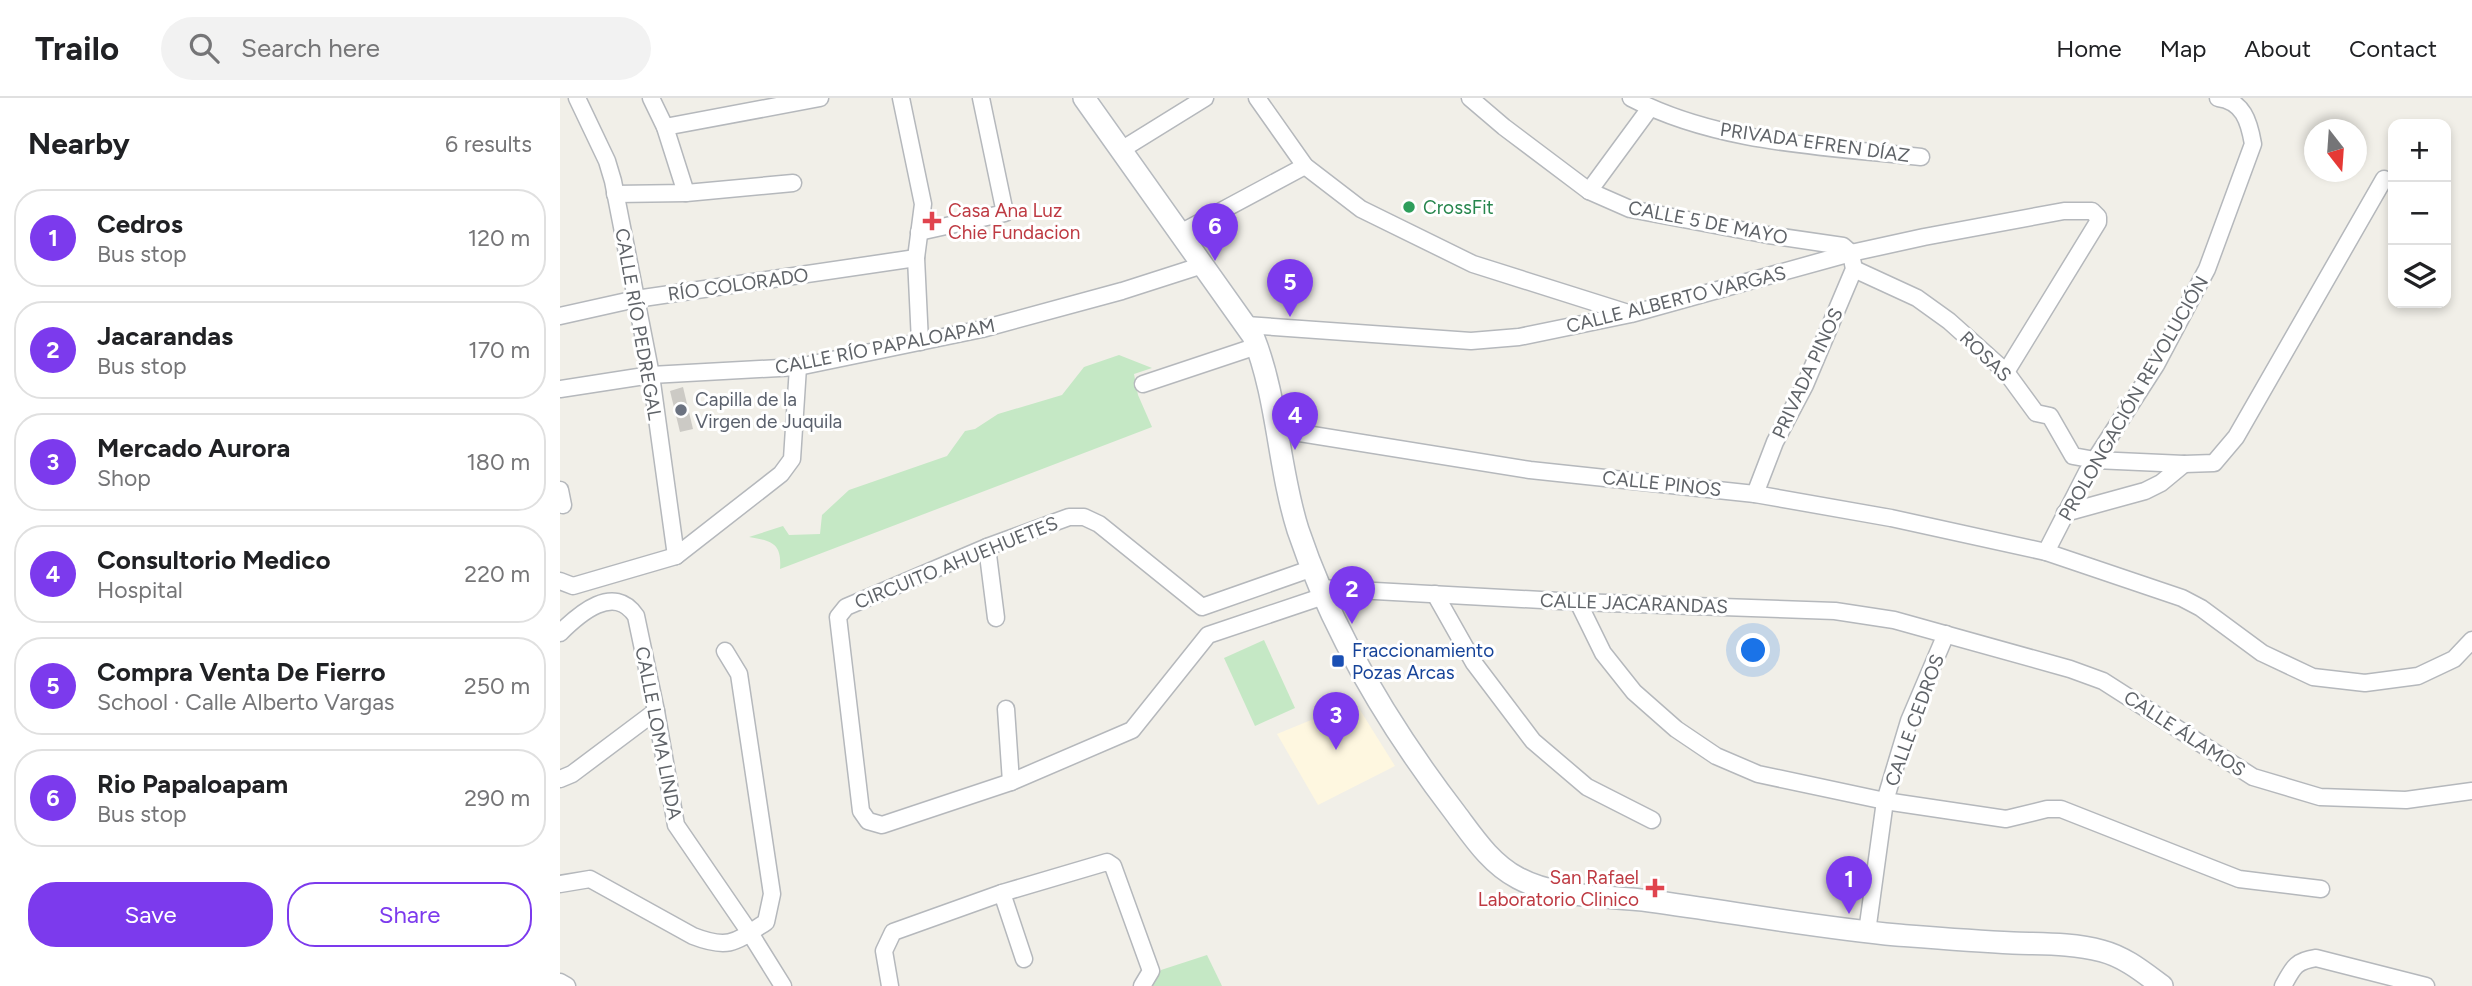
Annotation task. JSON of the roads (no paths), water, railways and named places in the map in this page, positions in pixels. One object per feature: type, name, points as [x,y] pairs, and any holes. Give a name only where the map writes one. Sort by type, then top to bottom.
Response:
[{"type":"main road","points":[[1084,98],[1246,325],[1257,346],[1290,501],[1319,584],[1363,676],[1426,775],[1488,855],[1515,877],[1538,887],[1563,892],[1867,932],[2079,946],[2103,951],[2125,960],[2162,986]]},
{"type":"street","name":"CALLE RÍO PEDREGAL","points":[[577,98],[607,161],[615,194],[651,375],[676,556]]},
{"type":"street","points":[[651,98],[665,127],[687,193]]},
{"type":"street","points":[[665,127],[820,98]]},
{"type":"street","points":[[901,98],[923,204],[916,258],[920,342]]},
{"type":"street","points":[[919,232],[1005,213],[981,98]]},
{"type":"street","points":[[1121,150],[1205,98]]},
{"type":"street","points":[[1257,98],[1305,166],[1361,209],[1473,264],[1631,314]]},
{"type":"street","name":"CALLE 5 DE MAYO","points":[[1471,98],[1504,127],[1589,191],[1630,209],[1843,246],[1852,261]]},
{"type":"street","name":"PRIVADA EFREN DÍAZ","points":[[1631,98],[1650,108],[1694,123],[1746,136],[1921,157]]},
{"type":"street","name":"PROLONGACIÓN REVOLUCIÓN","points":[[2046,552],[2095,460],[2156,365],[2207,269],[2253,144],[2250,126],[2242,110],[2226,99],[2218,98]]},
{"type":"street","points":[[1589,191],[1650,108]]},
{"type":"street","points":[[1180,233],[1305,166]]},
{"type":"street","points":[[2095,460],[2214,463],[2236,437],[2384,179]]},
{"type":"street","points":[[615,194],[687,193],[793,183]]},
{"type":"street","name":"CALLE ALBERTO VARGAS","points":[[1246,325],[1471,341],[1519,337],[1631,314],[1852,261],[1924,237],[2064,211],[2092,211],[2098,217],[2098,222],[2006,372]]},
{"type":"street","name":"RÍO COLORADO","points":[[560,316],[636,299],[916,258]]},
{"type":"street","name":"ROSAS","points":[[1852,261],[1917,298],[1949,321],[2006,372],[2036,413],[2050,416],[2073,456],[2095,460]]},
{"type":"street","name":"PRIVADA PINOS","points":[[1755,494],[1775,442],[1805,385],[1852,261]]},
{"type":"street","name":"CALLE RÍO PAPALOAPAM","points":[[560,389],[651,375],[798,367],[982,329],[1122,291],[1203,265]]},
{"type":"street","points":[[1143,384],[1257,346]]},
{"type":"street","points":[[560,581],[573,586],[676,556],[781,474],[792,459],[798,367]]},
{"type":"street","name":"CALLE PINOS","points":[[1275,429],[1530,470],[1755,494],[1891,518],[2046,552],[2182,598],[2201,608],[2262,653],[2313,677],[2365,683],[2418,676],[2454,659],[2472,640]]},
{"type":"street","points":[[2065,513],[2145,491],[2161,483],[2184,464]]},
{"type":"street","name":"CIRCUITO AHUEHUETES","points":[[1069,517],[1084,517],[1099,524],[1202,607],[1319,584],[1208,635],[1132,730],[1012,782],[882,825],[868,821],[861,811],[838,617],[846,607],[987,547],[1069,517]]},
{"type":"street","points":[[987,547],[996,618]]},
{"type":"street","name":"CALLE JACARANDAS","points":[[1319,584],[1435,594],[1835,611],[1894,620],[1946,634]]},
{"type":"street","points":[[1435,594],[1474,663],[1533,741],[1587,787],[1653,820]]},
{"type":"street","points":[[1578,601],[1603,653],[1634,692],[1676,729],[1716,756],[1758,774],[1885,801],[2006,819],[2047,809],[2062,809],[2239,878],[2321,889]]},
{"type":"street","name":"CALLE LOMA LINDA","points":[[560,633],[591,606],[611,602],[630,608],[636,616],[676,825],[783,986]]},
{"type":"street","name":"CALLE CEDROS","points":[[1867,932],[1885,801],[1909,721],[1946,634]]},
{"type":"street","name":"CALLE ÁLAMOS","points":[[1946,634],[2103,681],[2253,777],[2320,797],[2406,800],[2472,791]]},
{"type":"street","points":[[560,884],[590,879],[693,936],[709,942],[733,944],[766,922],[772,894],[738,674],[725,651]]},
{"type":"street","points":[[1006,709],[1012,782]]},
{"type":"street","points":[[560,779],[572,774],[656,711]]},
{"type":"street","points":[[890,986],[884,951],[893,932],[1002,894],[1107,862],[1113,866],[1151,971],[1142,986]]},
{"type":"street","points":[[1002,894],[1024,959]]},
{"type":"street","points":[[2283,986],[2294,967],[2303,960],[2316,958],[2426,986]]},
{"type":"street","points":[[560,982],[567,986]]},
{"type":"place","name":"CrossFit","points":[[1409,207]]},
{"type":"place","name":"Casa Ana Luz Chie Fundacion","points":[[932,221]]},
{"type":"place","name":"Rio Papaloapam","points":[[1215,261]]},
{"type":"place","name":"Compra Venta De Fierro","points":[[1290,317]]},
{"type":"place","name":"Capilla de la Virgen de Juquila","points":[[681,410]]},
{"type":"place","name":"Consultorio Medico","points":[[1295,450]]},
{"type":"place","name":"Jacarandas","points":[[1352,624]]},
{"type":"place","name":"Fraccionamiento Pozas Arcas","points":[[1338,661]]},
{"type":"place","name":"Mercado Aurora","points":[[1336,750]]},
{"type":"place","name":"San Rafael Laboratorio Clinico","points":[[1655,888]]},
{"type":"place","name":"Cedros","points":[[1849,914]]}]
